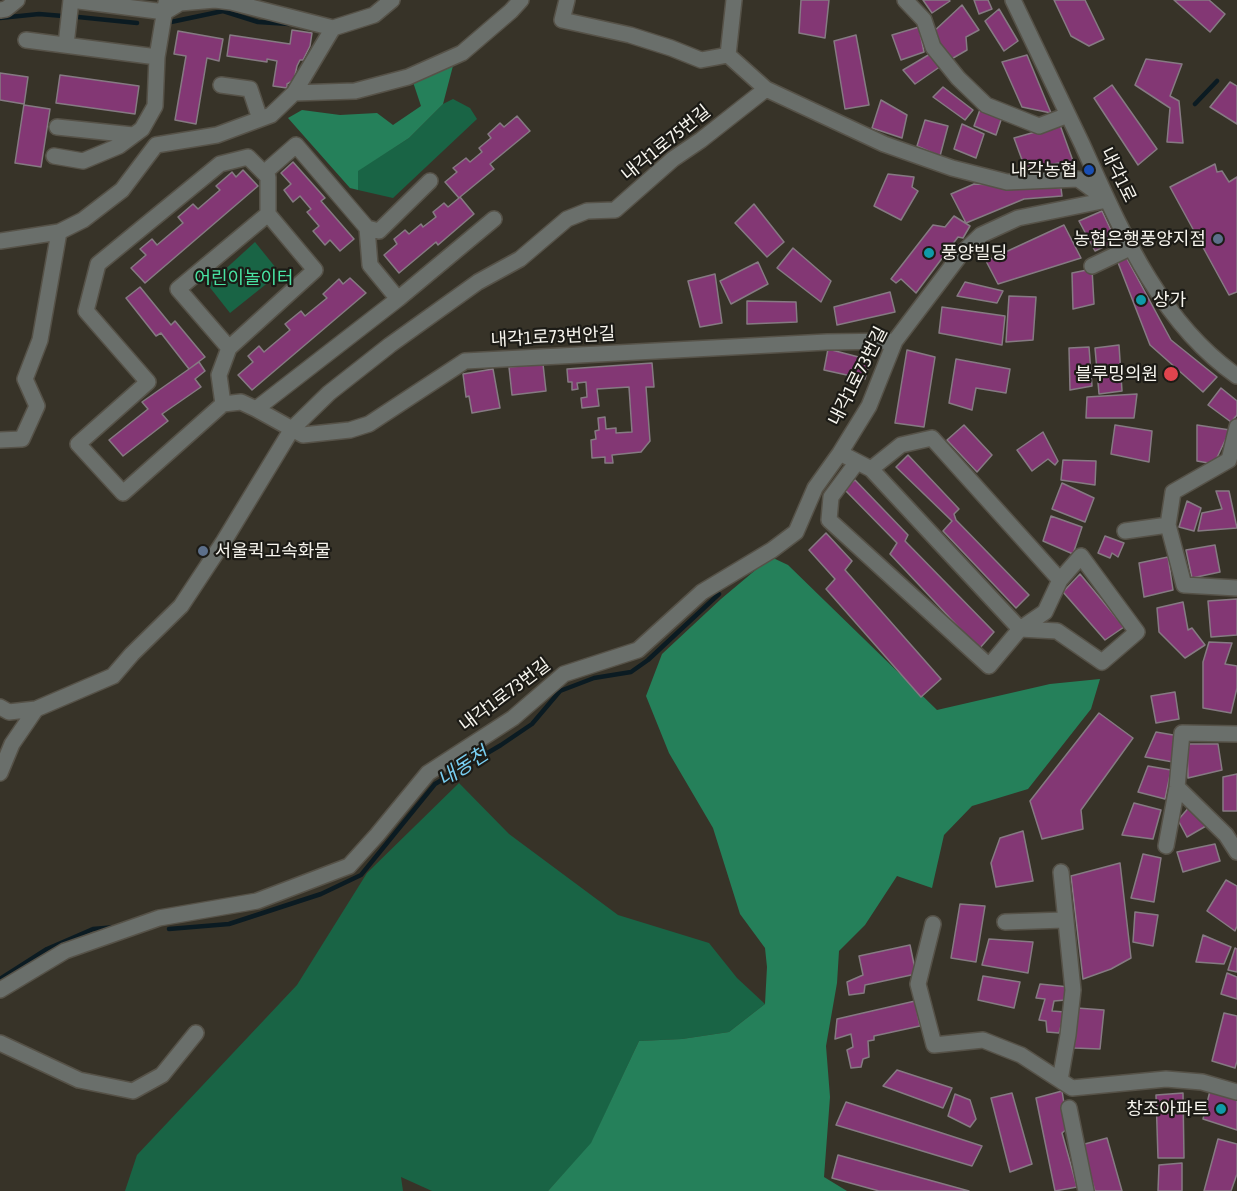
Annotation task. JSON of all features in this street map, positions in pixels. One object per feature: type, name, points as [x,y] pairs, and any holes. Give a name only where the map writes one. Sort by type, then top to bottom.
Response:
[{"type":"street","points":[[0,10],[6,9],[17,0]]},
{"type":"street","points":[[66,45],[71,0],[166,6],[215,0],[231,1],[333,28],[374,15],[392,0]]},
{"type":"street","points":[[294,93],[356,90],[408,77],[462,52],[497,24],[521,0]]},
{"type":"street","points":[[567,0],[562,20],[630,35],[701,60],[728,55]]},
{"type":"street","points":[[728,55],[734,0]]},
{"type":"street","points":[[905,0],[924,20],[933,47],[958,78],[986,105],[1039,126],[1068,115]]},
{"type":"street","name":"내각1로","points":[[1013,0],[1107,200],[1146,273],[1175,317],[1205,350],[1237,376]]},
{"type":"street","points":[[54,156],[84,161],[119,146],[142,129],[155,106],[157,57],[166,6]]},
{"type":"street","points":[[0,241],[59,232],[83,220],[122,190],[156,145],[217,135],[271,116],[294,93],[333,28]]},
{"type":"street","points":[[26,40],[157,57]]},
{"type":"street","points":[[728,55],[766,89],[884,144],[952,168],[1007,182],[1078,179],[1107,200]]},
{"type":"street","points":[[221,85],[250,89],[260,120]]},
{"type":"street","name":"내각1로75번길","points":[[36,709],[113,676],[181,606],[224,541],[292,429],[329,393],[390,345],[478,282],[520,259],[567,219],[587,211],[615,210],[673,159],[766,89]]},
{"type":"street","points":[[57,127],[133,135]]},
{"type":"street","points":[[264,174],[296,145],[367,228],[379,231],[430,181]]},
{"type":"street","points":[[248,157],[264,174],[267,177],[268,214],[315,270],[229,348],[219,375],[223,404],[123,493],[78,444],[148,382],[86,311],[98,264],[220,164],[248,157]]},
{"type":"street","name":"내각1로73번길","points":[[0,990],[65,951],[159,918],[258,901],[349,866],[428,773],[513,718],[564,674],[638,650],[702,592],[772,550],[796,532],[815,488],[869,406],[895,341],[961,254],[981,235],[1018,218],[1107,200]]},
{"type":"street","points":[[229,348],[178,289],[268,214]]},
{"type":"street","points":[[256,409],[398,299],[494,219]]},
{"type":"street","points":[[367,228],[370,265],[398,299]]},
{"type":"street","points":[[0,440],[21,439],[36,406],[25,379],[40,340],[59,232]]},
{"type":"street","points":[[1092,266],[1132,247]]},
{"type":"street","name":"내각1로73번안길","points":[[223,404],[241,402],[303,435],[350,430],[369,424],[465,361],[827,342],[895,341]]},
{"type":"street","points":[[1237,427],[1229,460],[1173,492],[1168,525],[1184,585],[1237,588]]},
{"type":"street","points":[[840,453],[864,466],[1020,629],[1057,631],[1102,662],[1137,632],[1081,556],[1060,580],[1045,612],[1020,629],[989,666],[829,520],[831,497],[864,466],[902,445],[932,438],[1060,580]]},
{"type":"street","points":[[1125,531],[1168,525]]},
{"type":"street","points":[[0,707],[9,712],[36,709]]},
{"type":"street","points":[[0,773],[12,744],[36,709]]},
{"type":"street","points":[[1166,846],[1177,787],[1182,733],[1237,734]]},
{"type":"street","points":[[1177,787],[1226,835],[1237,852]]},
{"type":"street","points":[[1060,1080],[1073,990],[1064,920],[1061,872]]},
{"type":"street","points":[[1005,922],[1064,920]]},
{"type":"street","points":[[933,924],[918,984],[934,1046],[983,1040],[1021,1054],[1072,1088],[1175,1080],[1202,1082],[1237,1092]]},
{"type":"street","points":[[0,1043],[79,1080],[133,1091],[162,1075],[196,1033]]},
{"type":"street","points":[[1069,1108],[1086,1191]]},
{"type":"green space","points":[[454,62],[443,104],[409,138],[358,171],[358,190],[350,188],[288,118],[302,110],[340,115],[377,113],[393,125],[421,106],[412,79]]},
{"type":"green space","points":[[453,99],[470,108],[477,119],[393,198],[358,190],[357,171],[409,138],[443,104]]},
{"type":"green space","name":"어린이놀이터","points":[[255,242],[280,273],[230,313],[208,285]]},
{"type":"green space","points":[[771,557],[788,565],[937,710],[1050,684],[1100,679],[1091,709],[1028,789],[972,806],[944,835],[932,888],[897,876],[865,925],[839,951],[837,983],[826,1046],[830,1097],[824,1177],[847,1191],[548,1191],[591,1143],[639,1041],[682,1039],[729,1032],[765,1004],[767,967],[765,948],[740,914],[713,828],[669,753],[646,696],[662,654],[721,599]]},
{"type":"green space","points":[[459,783],[509,834],[618,915],[709,943],[737,978],[765,1004],[729,1032],[682,1039],[639,1041],[591,1144],[548,1191],[432,1191],[401,1177],[403,1191],[125,1191],[137,1155],[297,985],[367,873]]},
{"type":"building","points":[[801,0],[829,0],[825,38],[799,33]]},
{"type":"building","points":[[923,0],[949,0],[950,1],[932,13]]},
{"type":"building","points":[[974,0],[988,0],[992,9],[979,14]]},
{"type":"building","points":[[1054,0],[1085,0],[1104,39],[1089,46],[1071,36]]},
{"type":"building","points":[[1174,0],[1209,0],[1225,14],[1210,32]]},
{"type":"building","points":[[962,5],[979,30],[966,37],[967,50],[948,61],[931,34]]},
{"type":"building","points":[[999,9],[1018,41],[1004,51],[985,21]]},
{"type":"building","points":[[919,27],[924,52],[901,60],[892,35]]},
{"type":"building","points":[[292,30],[312,33],[310,46],[297,66],[294,80],[287,84],[287,88],[273,86],[277,61],[267,59],[267,62],[227,56],[230,35],[290,44]]},
{"type":"building","points":[[178,31],[223,39],[219,61],[207,58],[196,124],[175,120],[186,56],[174,54]]},
{"type":"building","points":[[856,35],[869,105],[845,109],[834,41]]},
{"type":"building","points":[[930,54],[941,66],[915,84],[903,70]]},
{"type":"building","points":[[1027,55],[1051,113],[1022,107],[1002,62]]},
{"type":"building","points":[[1146,59],[1182,64],[1170,96],[1179,101],[1183,143],[1167,142],[1170,108],[1135,85]]},
{"type":"building","points":[[0,73],[28,77],[24,105],[50,109],[41,167],[15,163],[24,104],[0,100]]},
{"type":"building","points":[[60,75],[139,86],[135,114],[56,103]]},
{"type":"building","points":[[1230,82],[1237,86],[1237,124],[1210,107]]},
{"type":"building","points":[[1112,85],[1157,149],[1138,165],[1094,98]]},
{"type":"building","points":[[943,87],[973,110],[965,120],[933,97]]},
{"type":"building","points":[[881,100],[907,115],[902,138],[872,128]]},
{"type":"building","points":[[981,107],[1003,114],[996,135],[974,126]]},
{"type":"building","points":[[517,116],[530,131],[490,164],[494,169],[460,197],[474,214],[438,245],[436,242],[399,273],[384,255],[397,244],[394,239],[405,230],[409,234],[421,224],[423,227],[436,217],[433,212],[444,203],[448,207],[459,198],[445,182],[457,172],[453,168],[466,158],[470,162],[482,152],[479,148],[491,138],[488,134],[500,123],[504,127]]},
{"type":"building","points":[[925,120],[948,126],[940,156],[917,146]]},
{"type":"building","points":[[962,124],[984,134],[976,158],[954,149]]},
{"type":"building","points":[[1060,125],[1073,161],[1025,168],[1014,138]]},
{"type":"building","points":[[293,162],[325,198],[321,201],[354,239],[340,251],[330,240],[325,245],[313,231],[319,226],[307,212],[311,209],[300,196],[293,202],[284,190],[291,184],[281,173]]},
{"type":"building","name":"농협은행풍양지점","points":[[1215,164],[1217,172],[1222,171],[1229,182],[1237,177],[1237,292],[1229,295],[1170,187]]},
{"type":"building","points":[[243,170],[258,186],[145,283],[131,268],[146,255],[140,249],[152,239],[157,245],[183,223],[178,217],[193,204],[198,209],[220,190],[216,186],[232,172],[236,177]]},
{"type":"building","points":[[888,174],[914,177],[912,187],[918,191],[901,220],[874,206]]},
{"type":"building","points":[[974,184],[1061,188],[1062,196],[1024,199],[966,223],[951,194]]},
{"type":"building","points":[[754,204],[784,242],[767,257],[735,223]]},
{"type":"building","points":[[1102,211],[1116,241],[1095,251],[1079,221]]},
{"type":"building","name":"풍양빌딩","points":[[954,216],[970,226],[963,238],[958,237],[916,293],[901,279],[896,283],[891,279],[933,225],[945,227]]},
{"type":"building","points":[[1064,225],[1081,258],[998,284],[986,261]]},
{"type":"building","points":[[793,248],[831,281],[821,302],[777,268]]},
{"type":"building","name":"상가","points":[[1126,257],[1171,340],[1217,377],[1203,392],[1150,345],[1117,260]]},
{"type":"building","points":[[758,262],[768,284],[731,304],[720,281]]},
{"type":"building","points":[[1092,269],[1094,304],[1073,309],[1072,273]]},
{"type":"building","points":[[715,274],[722,323],[700,327],[688,281]]},
{"type":"building","points":[[350,278],[366,293],[252,390],[238,375],[253,362],[248,356],[259,346],[264,352],[290,330],[285,324],[301,311],[305,316],[327,298],[323,294],[339,279],[343,284]]},
{"type":"building","points":[[965,282],[1003,291],[997,303],[957,296]]},
{"type":"building","points":[[140,287],[171,325],[175,321],[205,357],[189,369],[161,333],[156,336],[126,298]]},
{"type":"building","points":[[890,292],[895,312],[837,325],[834,307]]},
{"type":"building","points":[[1009,296],[1036,297],[1033,340],[1006,342]]},
{"type":"building","points":[[747,301],[796,302],[797,322],[747,324]]},
{"type":"building","points":[[942,307],[1005,316],[1002,345],[939,333]]},
{"type":"building","points":[[1119,345],[1122,391],[1099,394],[1095,348]]},
{"type":"building","points":[[1089,347],[1092,386],[1070,390],[1069,348]]},
{"type":"building","points":[[828,349],[870,360],[865,379],[824,370]]},
{"type":"building","points":[[907,350],[935,357],[924,427],[895,423]]},
{"type":"building","points":[[956,359],[1010,369],[1006,393],[976,388],[972,410],[949,403]]},
{"type":"building","points":[[199,362],[205,371],[195,379],[201,387],[162,414],[168,421],[123,456],[109,440],[148,409],[142,402]]},
{"type":"building","points":[[652,363],[654,387],[646,387],[650,441],[641,452],[612,455],[613,463],[605,463],[605,457],[592,458],[591,440],[596,439],[595,431],[599,430],[598,418],[605,417],[606,429],[616,428],[616,433],[632,432],[629,387],[597,389],[599,406],[582,408],[581,398],[587,397],[586,382],[577,383],[578,389],[572,390],[572,382],[568,382],[567,369]]},
{"type":"building","points":[[543,364],[546,391],[512,395],[509,367]]},
{"type":"building","points":[[493,369],[500,408],[472,413],[469,396],[466,397],[463,374]]},
{"type":"building","points":[[1221,388],[1237,401],[1237,415],[1231,422],[1208,405]]},
{"type":"building","points":[[1137,394],[1134,418],[1086,418],[1087,397]]},
{"type":"building","points":[[964,425],[992,455],[977,472],[947,440]]},
{"type":"building","points":[[1115,425],[1152,431],[1149,462],[1111,454]]},
{"type":"building","points":[[1197,425],[1230,430],[1214,464],[1197,461]]},
{"type":"building","points":[[1043,432],[1058,461],[1055,465],[1048,459],[1032,471],[1017,450]]},
{"type":"building","points":[[908,455],[959,509],[954,514],[956,520],[1029,595],[1016,608],[943,531],[952,521],[896,467]]},
{"type":"building","points":[[1063,460],[1096,461],[1095,485],[1061,480]]},
{"type":"building","points":[[855,480],[908,535],[905,541],[994,632],[979,649],[890,554],[897,543],[844,489]]},
{"type":"building","points":[[1062,483],[1094,498],[1085,522],[1052,509]]},
{"type":"building","points":[[1216,491],[1229,491],[1237,528],[1198,531],[1202,513],[1222,509]]},
{"type":"building","points":[[1187,501],[1201,508],[1194,531],[1179,527]]},
{"type":"building","points":[[1051,516],[1082,527],[1073,554],[1043,541]]},
{"type":"building","points":[[826,533],[852,561],[845,570],[941,679],[921,697],[826,589],[835,579],[809,550]]},
{"type":"building","points":[[1105,536],[1124,543],[1118,557],[1112,553],[1110,558],[1098,553]]},
{"type":"building","points":[[1215,545],[1220,572],[1192,578],[1186,550]]},
{"type":"building","points":[[1168,557],[1173,590],[1144,597],[1139,563]]},
{"type":"building","points":[[1080,574],[1124,627],[1105,640],[1063,592]]},
{"type":"building","points":[[1237,599],[1237,635],[1211,637],[1208,601]]},
{"type":"building","points":[[1183,602],[1188,630],[1192,628],[1205,645],[1185,658],[1159,632],[1157,608]]},
{"type":"building","points":[[1209,642],[1232,643],[1225,664],[1237,666],[1237,688],[1231,713],[1203,708],[1203,662]]},
{"type":"building","points":[[1175,692],[1179,719],[1156,723],[1151,696]]},
{"type":"building","points":[[1099,713],[1133,738],[1081,810],[1083,829],[1042,839],[1030,801]]},
{"type":"building","points":[[1156,732],[1179,736],[1173,762],[1145,757]]},
{"type":"building","points":[[1187,744],[1218,744],[1222,770],[1188,778]]},
{"type":"building","points":[[1148,766],[1171,770],[1165,799],[1138,792]]},
{"type":"building","points":[[1237,774],[1237,811],[1223,811],[1223,777]]},
{"type":"building","points":[[1134,803],[1161,810],[1153,839],[1122,835]]},
{"type":"building","points":[[1191,805],[1206,826],[1187,837],[1178,820]]},
{"type":"building","points":[[1023,831],[1033,881],[996,887],[991,863],[1000,838]]},
{"type":"building","points":[[1215,844],[1220,861],[1183,872],[1177,852]]},
{"type":"building","points":[[1143,854],[1161,858],[1154,902],[1131,898]]},
{"type":"building","points":[[1120,863],[1131,958],[1111,969],[1083,979],[1071,876]]},
{"type":"building","points":[[1226,880],[1237,886],[1235,931],[1207,911]]},
{"type":"building","points":[[960,904],[985,906],[976,962],[951,958]]},
{"type":"building","points":[[1135,912],[1158,915],[1153,946],[1133,942]]},
{"type":"building","points":[[1203,935],[1231,947],[1224,964],[1196,962]]},
{"type":"building","points":[[989,939],[1033,942],[1028,973],[982,965]]},
{"type":"building","points":[[910,945],[916,974],[865,985],[864,993],[849,995],[847,982],[863,975],[859,956]]},
{"type":"building","points":[[1235,948],[1237,949],[1237,972],[1228,970]]},
{"type":"building","points":[[1227,973],[1237,977],[1237,999],[1221,994]]},
{"type":"building","points":[[983,976],[1020,982],[1014,1008],[978,1000]]},
{"type":"building","points":[[1040,984],[1069,987],[1066,1000],[1054,1001],[1052,1011],[1065,1012],[1059,1033],[1047,1032],[1046,1021],[1039,1020],[1045,999],[1036,998]]},
{"type":"building","points":[[915,1001],[920,1026],[874,1036],[874,1040],[868,1041],[869,1057],[863,1059],[861,1067],[851,1068],[847,1050],[853,1047],[851,1034],[835,1039],[837,1019]]},
{"type":"building","points":[[1077,1008],[1104,1010],[1100,1049],[1074,1048]]},
{"type":"building","points":[[1224,1013],[1237,1016],[1235,1068],[1212,1061]]},
{"type":"building","points":[[897,1070],[952,1088],[943,1108],[883,1086]]},
{"type":"building","points":[[1062,1091],[1068,1128],[1062,1133],[1077,1187],[1055,1191],[1036,1098]]},
{"type":"building","name":"창조아파트","points":[[1210,1091],[1237,1099],[1237,1130],[1203,1119]]},
{"type":"building","points":[[1012,1093],[1032,1164],[1010,1172],[991,1098]]},
{"type":"building","points":[[1183,1093],[1184,1158],[1158,1158],[1156,1095]]},
{"type":"building","points":[[955,1094],[970,1100],[976,1119],[970,1127],[948,1116]]},
{"type":"building","points":[[846,1102],[982,1146],[972,1166],[836,1125]]},
{"type":"building","points":[[1107,1138],[1122,1191],[1095,1191],[1081,1145]]},
{"type":"building","points":[[1218,1139],[1237,1144],[1237,1174],[1231,1191],[1204,1191]]},
{"type":"building","points":[[838,1155],[969,1191],[879,1191],[832,1178]]},
{"type":"building","points":[[1182,1163],[1182,1191],[1158,1191],[1159,1165]]},
{"type":"waterway","points":[[171,22],[223,11],[258,22],[289,24]]},
{"type":"waterway","points":[[0,18],[39,14],[63,16]]},
{"type":"waterway","points":[[78,17],[137,23]]},
{"type":"waterway","name":"내동천","points":[[1195,104],[1217,81]]},
{"type":"waterway","name":"내동천","points":[[169,929],[229,924],[321,894],[361,875],[435,784],[532,724],[560,691],[594,678],[631,672],[648,660],[719,594]]},
{"type":"waterway","name":"내동천","points":[[0,979],[47,949],[93,929],[116,927]]},
{"type":"place","name":"내각농협","points":[[1089,170]]},
{"type":"place","name":"농협은행풍양지점","points":[[1218,239]]},
{"type":"place","name":"풍양빌딩","points":[[929,253]]},
{"type":"place","name":"상가","points":[[1141,300]]},
{"type":"place","name":"블루밍의원","points":[[1171,374]]},
{"type":"place","name":"서울퀵고속화물","points":[[203,551]]},
{"type":"place","name":"창조아파트","points":[[1221,1109]]}]
